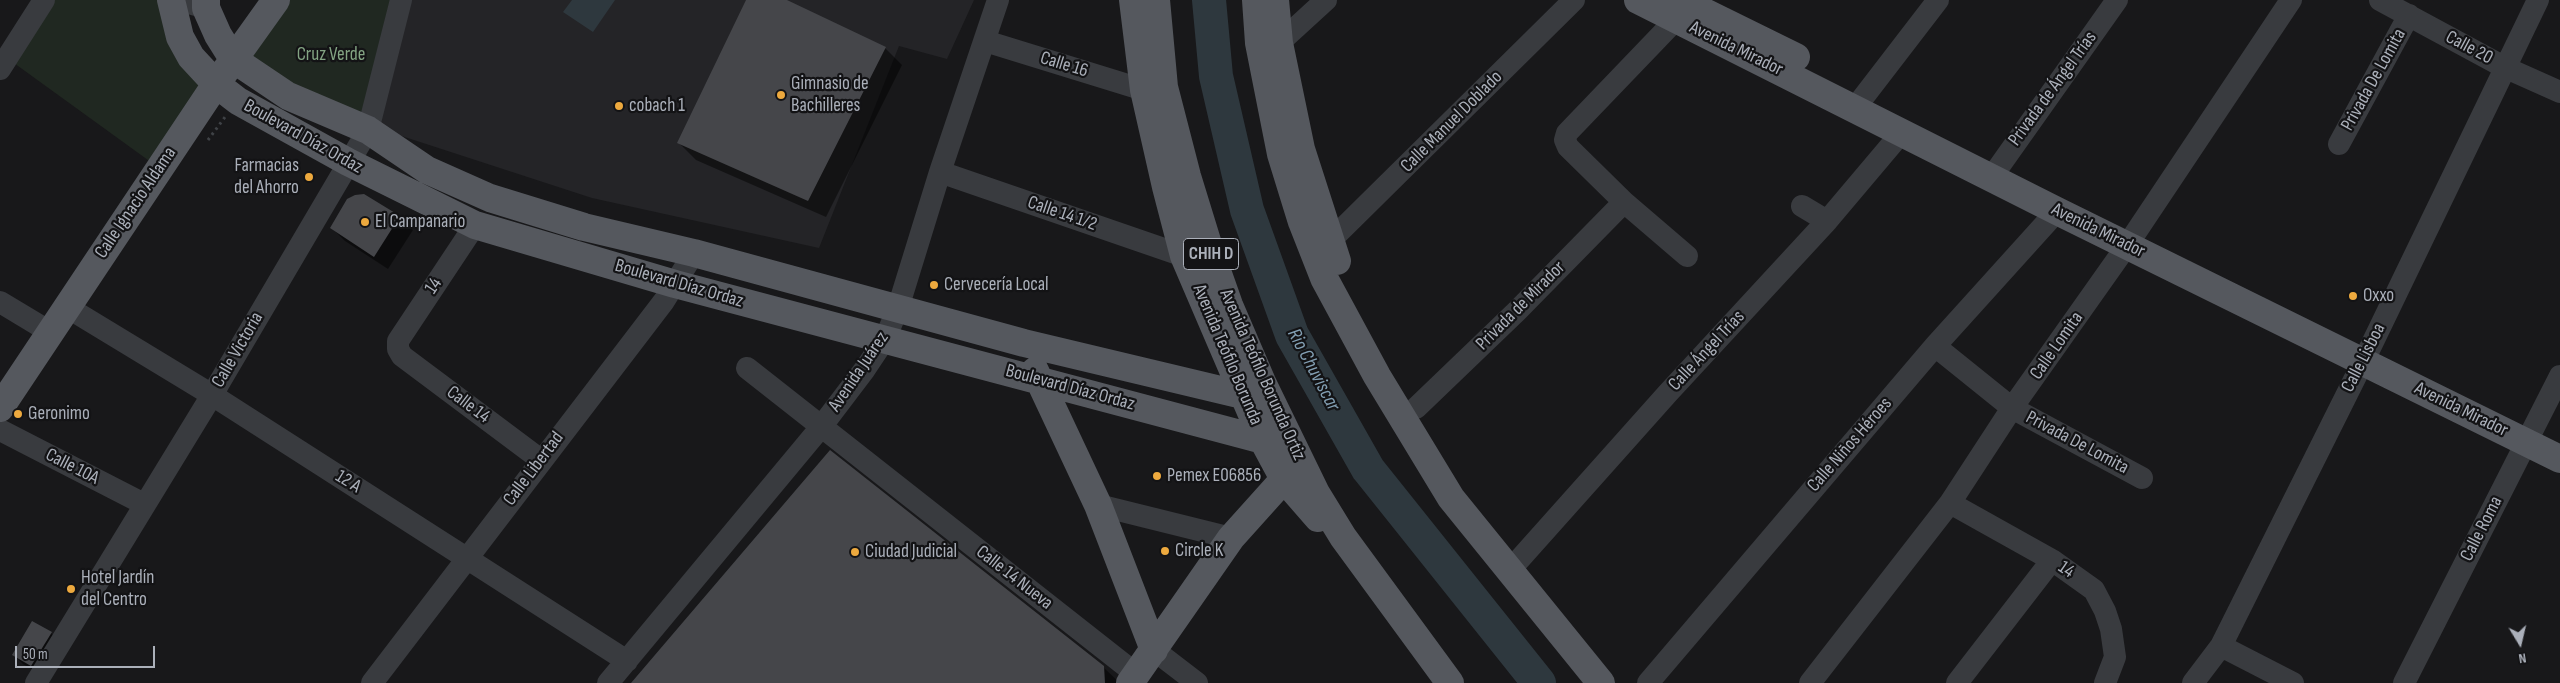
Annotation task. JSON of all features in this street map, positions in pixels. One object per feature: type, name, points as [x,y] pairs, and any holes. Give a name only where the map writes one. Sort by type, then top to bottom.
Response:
[{"type":"main road","name":"Boulevard Díaz Ordaz","points":[[171,0],[180,37],[191,57],[216,84],[238,101],[348,162],[476,225],[675,284],[1263,440]]},
{"type":"main road","name":"Calle Ignacio Aldama","points":[[0,408],[233,58],[276,0]]},
{"type":"main road","name":"Avenida Teófilo Borunda","points":[[1133,0],[1144,90],[1184,256],[1242,395],[1284,479],[1314,515],[1343,536]]},
{"type":"main road","name":"Avenida Teófilo Borunda Ortiz","points":[[1156,0],[1164,87],[1187,176],[1229,305],[1262,382],[1316,493],[1343,536],[1450,683]]},
{"type":"main road","points":[[1256,0],[1259,43],[1281,154],[1302,222],[1324,278],[1377,376],[1451,498],[1601,683]]},
{"type":"main road","points":[[1275,0],[1279,43],[1301,150],[1329,242],[1348,291],[1416,408],[1438,454],[1451,498]]},
{"type":"main road","name":"Avenida Mirador","points":[[1638,0],[1682,8],[1996,170],[2365,356],[2530,436],[2560,444]]},
{"type":"main road","name":"Boulevard Díaz Ordaz","points":[[206,4],[218,35],[233,58],[288,96],[368,130],[427,170],[490,198],[584,227],[694,253],[1024,343],[1242,395]]},
{"type":"main road","name":"Avenida Mirador","points":[[1861,100],[1902,132],[1996,170],[2057,211],[2132,238]]},
{"type":"main road","points":[[1024,343],[1098,505],[1154,650]]},
{"type":"main road","name":"Avenida Mirador","points":[[2530,436],[2560,459]]},
{"type":"main road","points":[[1133,678],[1231,538],[1284,479]]},
{"type":"street","points":[[0,69],[44,0]]},
{"type":"street","points":[[178,0],[206,4]]},
{"type":"street","name":"Calle Victoria","points":[[36,683],[212,395],[368,130],[401,0]]},
{"type":"street","name":"Avenida Juárez","points":[[608,683],[821,427],[866,369],[885,339],[898,308],[940,172],[998,0]]},
{"type":"street","points":[[1279,43],[1326,0]]},
{"type":"street","name":"Calle Manuel Doblado","points":[[1329,242],[1574,0]]},
{"type":"street","points":[[1861,100],[1938,0]]},
{"type":"street","name":"Privada de Ángel Trías","points":[[1996,170],[2117,0]]},
{"type":"street","name":"Calle Lomita","points":[[1810,683],[1950,503],[2012,408],[2132,238],[2291,0]]},
{"type":"street","name":"Calle 20","points":[[2380,0],[2504,67],[2560,92]]},
{"type":"street","name":"Calle Lisboa","points":[[2193,683],[2221,646],[2365,356],[2538,0]]},
{"type":"street","points":[[1682,8],[1566,133],[1568,147],[1624,202],[1687,256]]},
{"type":"street","name":"Privada De Lomita","points":[[2339,144],[2409,15]]},
{"type":"street","name":"Calle 16","points":[[985,41],[1144,90]]},
{"type":"street","name":"Calle Ángel Trías","points":[[1510,570],[1668,393],[1828,221],[1902,132]]},
{"type":"street","name":"Calle 14 1/2","points":[[940,172],[1184,256]]},
{"type":"street","name":"Privada de Mirador","points":[[1416,408],[1517,311],[1624,202]]},
{"type":"street","points":[[1802,206],[1828,221]]},
{"type":"street","name":"Calle Niños Héroes","points":[[1648,683],[1935,346],[2057,211]]},
{"type":"street","name":"14","points":[[398,349],[398,341],[476,225]]},
{"type":"street","name":"Calle Libertad","points":[[372,683],[675,284],[694,253]]},
{"type":"street","points":[[0,302],[50,332]]},
{"type":"street","name":"12 A","points":[[67,307],[212,395],[468,557],[546,611],[627,661]]},
{"type":"street","name":"Privada De Lomita","points":[[1935,346],[2012,408],[2142,478]]},
{"type":"street","name":"Calle 14","points":[[398,349],[402,356],[541,460]]},
{"type":"street","name":"Calle 14 Nueva","points":[[747,368],[1133,678]]},
{"type":"street","name":"Calle Roma","points":[[2404,683],[2560,376]]},
{"type":"street","name":"Calle 10A","points":[[0,430],[144,504]]},
{"type":"street","name":"14","points":[[1950,503],[2052,560],[2094,590],[2112,629],[2115,657],[2105,683]]},
{"type":"street","points":[[1098,505],[1231,538]]},
{"type":"street","points":[[1957,683],[2052,560]]},
{"type":"street","points":[[2221,646],[2293,683]]},
{"type":"street","points":[[1154,650],[1197,683]]},
{"type":"shaded area","points":[[401,0],[974,0],[947,59],[899,46],[819,248],[592,198],[374,127]]},
{"type":"shaded area","points":[[572,0],[615,0],[593,32],[563,12]]},
{"type":"green space","points":[[43,0],[171,0],[216,84],[159,168],[7,58]]},
{"type":"green space","name":"Cruz Verde","points":[[277,0],[403,0],[368,130],[233,59]]},
{"type":"building","name":"Gimnasio de Bachilleres","points":[[746,0],[787,0],[886,47],[808,201],[677,143]]},
{"type":"building","name":"El Campanario","points":[[364,194],[400,216],[374,257],[330,228],[347,199],[355,195]]},
{"type":"building","name":"Ciudad Judicial","points":[[830,450],[1104,666],[1105,683],[631,683]]},
{"type":"building","points":[[32,621],[52,632],[31,666],[12,655]]},
{"type":"waterway","name":"Rio Chuviscar","points":[[1209,0],[1216,76],[1247,210],[1292,335],[1368,469],[1539,683]]},
{"type":"place","name":"Gimnasio de Bachilleres","points":[[781,95]]},
{"type":"place","name":"cobach 1","points":[[619,106]]},
{"type":"place","name":"Farmacias del Ahorro","points":[[309,177]]},
{"type":"place","name":"El Campanario","points":[[365,222]]},
{"type":"place","name":"Cervecería Local","points":[[934,285]]},
{"type":"place","name":"Oxxo","points":[[2353,296]]},
{"type":"place","name":"Geronimo","points":[[18,414]]},
{"type":"place","name":"Pemex E06856","points":[[1157,476]]},
{"type":"place","name":"Circle K","points":[[1165,551]]},
{"type":"place","name":"Ciudad Judicial","points":[[855,552]]},
{"type":"place","name":"Hotel Jardín del Centro","points":[[71,589]]}]
